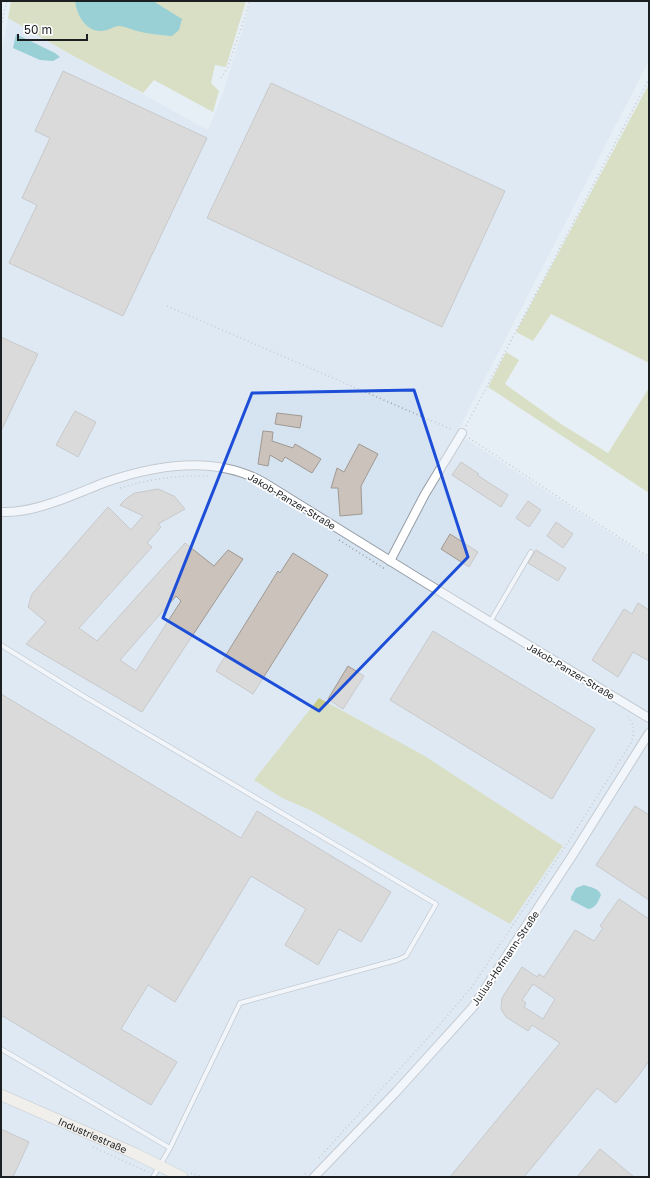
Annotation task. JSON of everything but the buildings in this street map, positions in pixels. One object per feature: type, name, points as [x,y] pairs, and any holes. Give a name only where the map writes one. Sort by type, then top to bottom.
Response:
[{"type":"main road","name":"Industriestraße","points":[[1,1095],[110,1142],[182,1177]]},
{"type":"street","points":[[390,561],[425,494],[462,433]]},
{"type":"street","name":"Jakob-Panzer-Straße","points":[[1,512],[19,511],[40,506],[132,474],[179,466],[211,466],[242,472],[254,477],[649,718]]},
{"type":"street","name":"Julius-Hofmann-Straße","points":[[314,1177],[396,1092],[473,1007],[564,868],[649,733]]},
{"type":"lane","points":[[490,622],[531,552]]},
{"type":"lane","points":[[1,645],[80,694],[436,904],[406,956],[397,960],[240,1003],[170,1148],[152,1177]]},
{"type":"lane","points":[[1,1049],[170,1148]]},
{"type":"path","points":[[1,26],[7,1]]},
{"type":"path","points":[[221,78],[228,67],[250,1]]},
{"type":"path","points":[[462,433],[649,79]]},
{"type":"path","points":[[167,306],[462,433],[649,556]]},
{"type":"path","points":[[119,488],[160,478],[193,475],[213,476]]},
{"type":"path","points":[[339,540],[387,570]]},
{"type":"path","points":[[317,1160],[461,1001],[480,976],[632,743],[634,727],[624,713]]},
{"type":"path","points":[[302,1177],[307,1171]]},
{"type":"highlighted area","points":[[414,390],[468,557],[319,711],[163,618],[252,393]]},
{"type":"shaded area","points":[[251,1],[649,1],[649,61],[457,433],[649,558],[649,1177],[1,1177],[1,55],[8,18],[68,53],[208,130],[223,93]]},
{"type":"green space","points":[[11,1],[246,1],[226,67],[215,65],[211,83],[219,91],[213,112],[154,80],[143,93],[68,53],[8,18]]},
{"type":"green space","points":[[649,84],[649,363],[551,314],[533,341],[516,332]]},
{"type":"green space","points":[[506,352],[519,360],[505,384],[561,424],[608,453],[649,388],[649,493],[488,387]]},
{"type":"green space","points":[[319,698],[423,755],[563,846],[510,924],[310,810],[282,798],[254,780]]},
{"type":"water","points":[[75,1],[153,1],[182,19],[179,30],[172,36],[146,33],[119,26],[104,31],[95,30],[86,25],[80,17]]},
{"type":"water","points":[[16,34],[55,53],[60,57],[53,61],[40,60],[13,48]]},
{"type":"water","points":[[584,885],[596,889],[601,895],[596,904],[588,909],[571,900],[576,888]]}]
